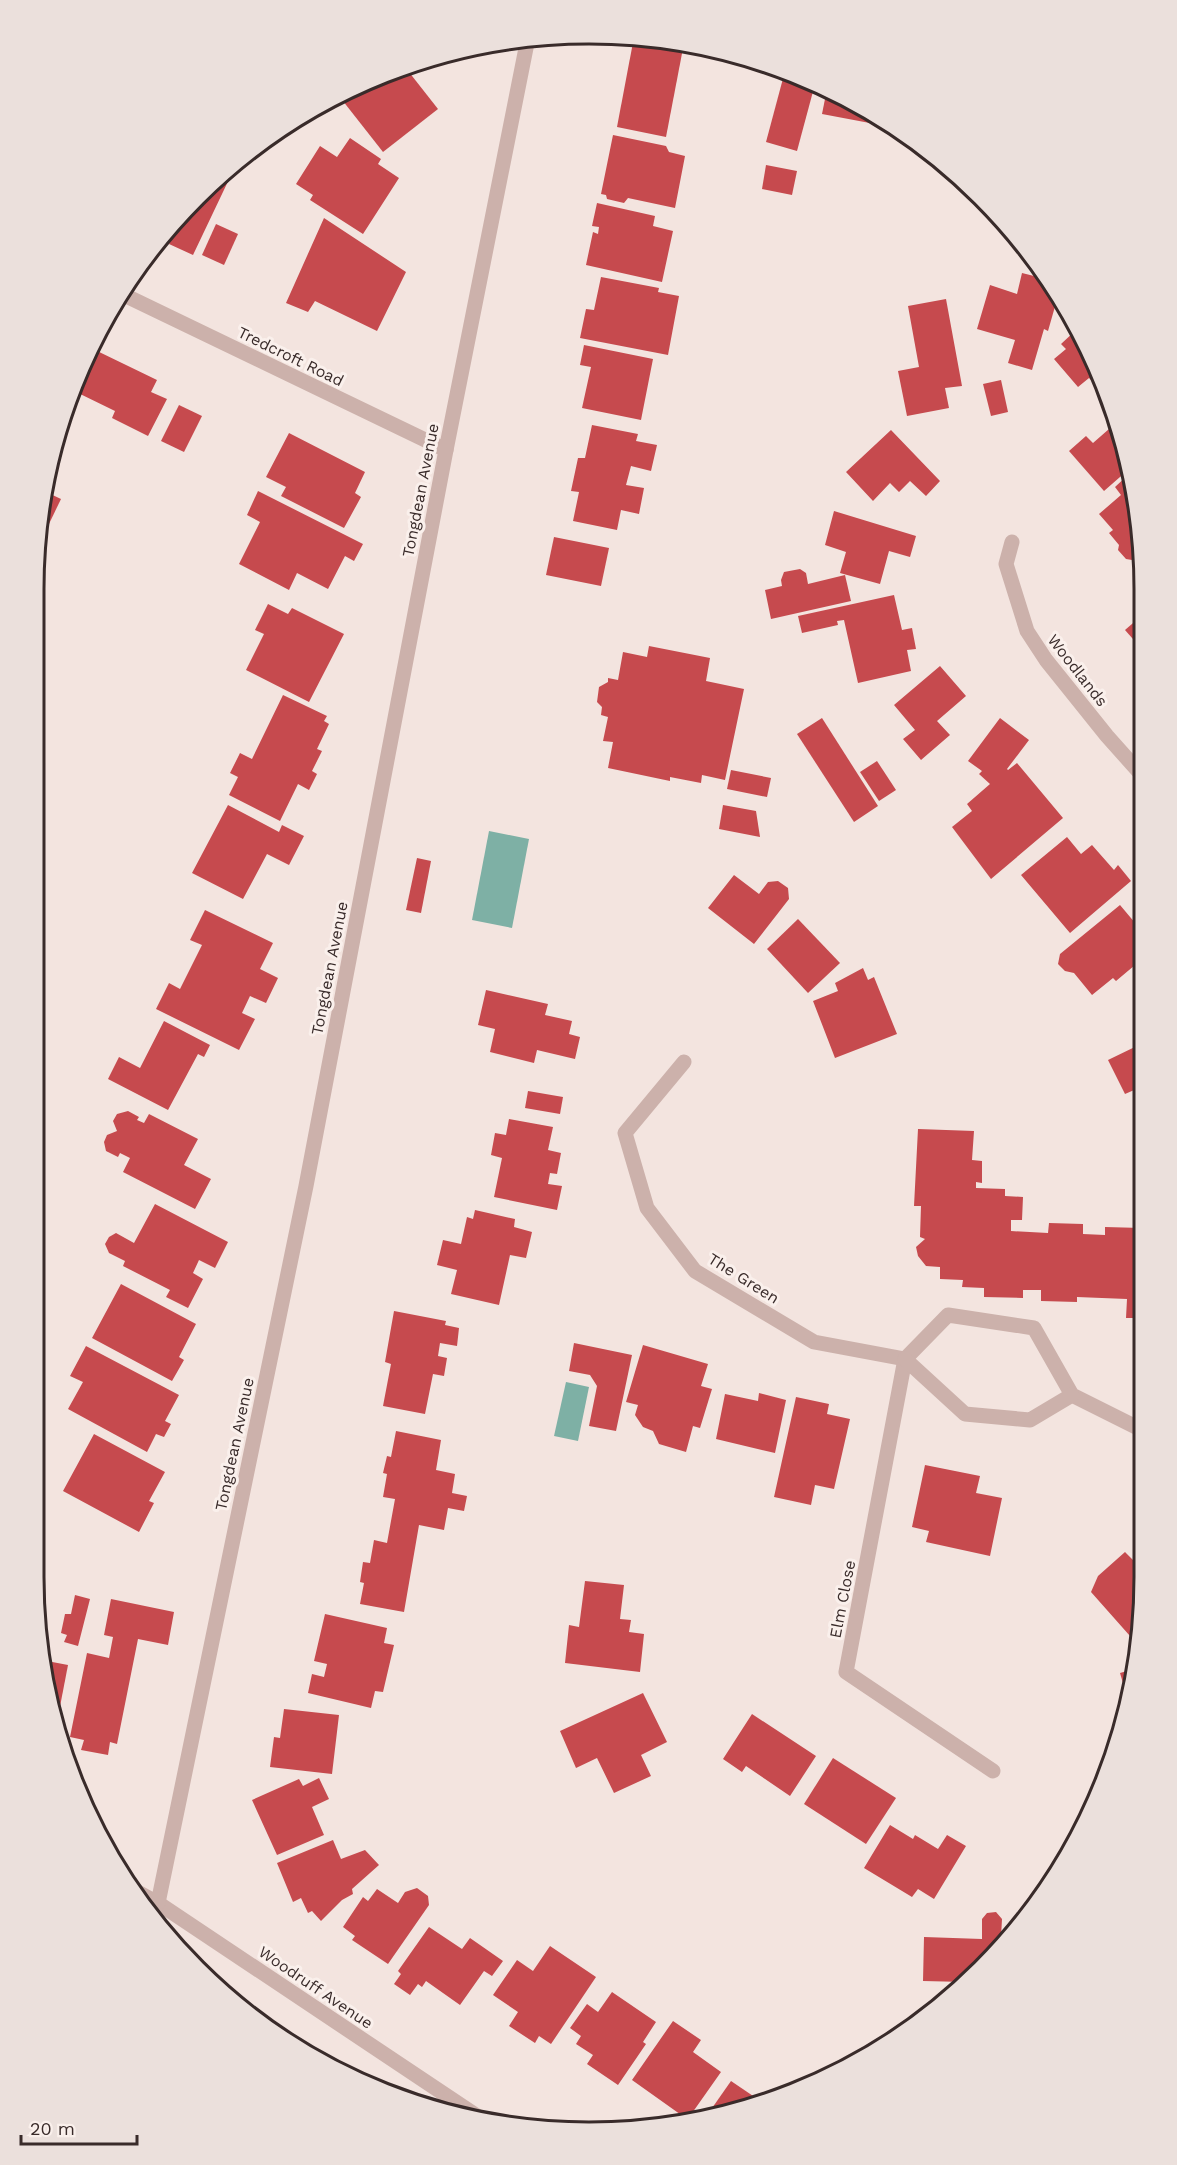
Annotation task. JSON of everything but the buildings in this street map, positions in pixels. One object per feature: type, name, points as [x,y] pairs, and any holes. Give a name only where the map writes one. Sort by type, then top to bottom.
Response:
[{"type":"street","name":"Tongdean Avenue","points":[[158,1903],[306,1186],[446,450],[526,47]]},
{"type":"street","name":"Tredcroft Road","points":[[128,297],[446,450]]},
{"type":"street","name":"Woodlands","points":[[1012,542],[1006,564],[1027,631],[1046,660],[1134,766]]},
{"type":"street","name":"The Green","points":[[684,1062],[626,1133],[646,1208],[695,1271],[814,1342],[905,1359]]},
{"type":"street","points":[[1072,1395],[1030,1420],[965,1414],[905,1359],[948,1315],[1034,1328],[1072,1395],[1134,1426]]},
{"type":"street","name":"Elm Close","points":[[905,1359],[846,1672],[993,1771]]},
{"type":"street","name":"Woodruff Avenue","points":[[148,1898],[463,2107]]},
{"type":"street","points":[[155,1907],[158,1903]]},
{"type":"water","points":[[489,831],[529,839],[512,928],[472,920]]},
{"type":"water","points":[[566,1382],[589,1387],[578,1441],[554,1436]]}]
